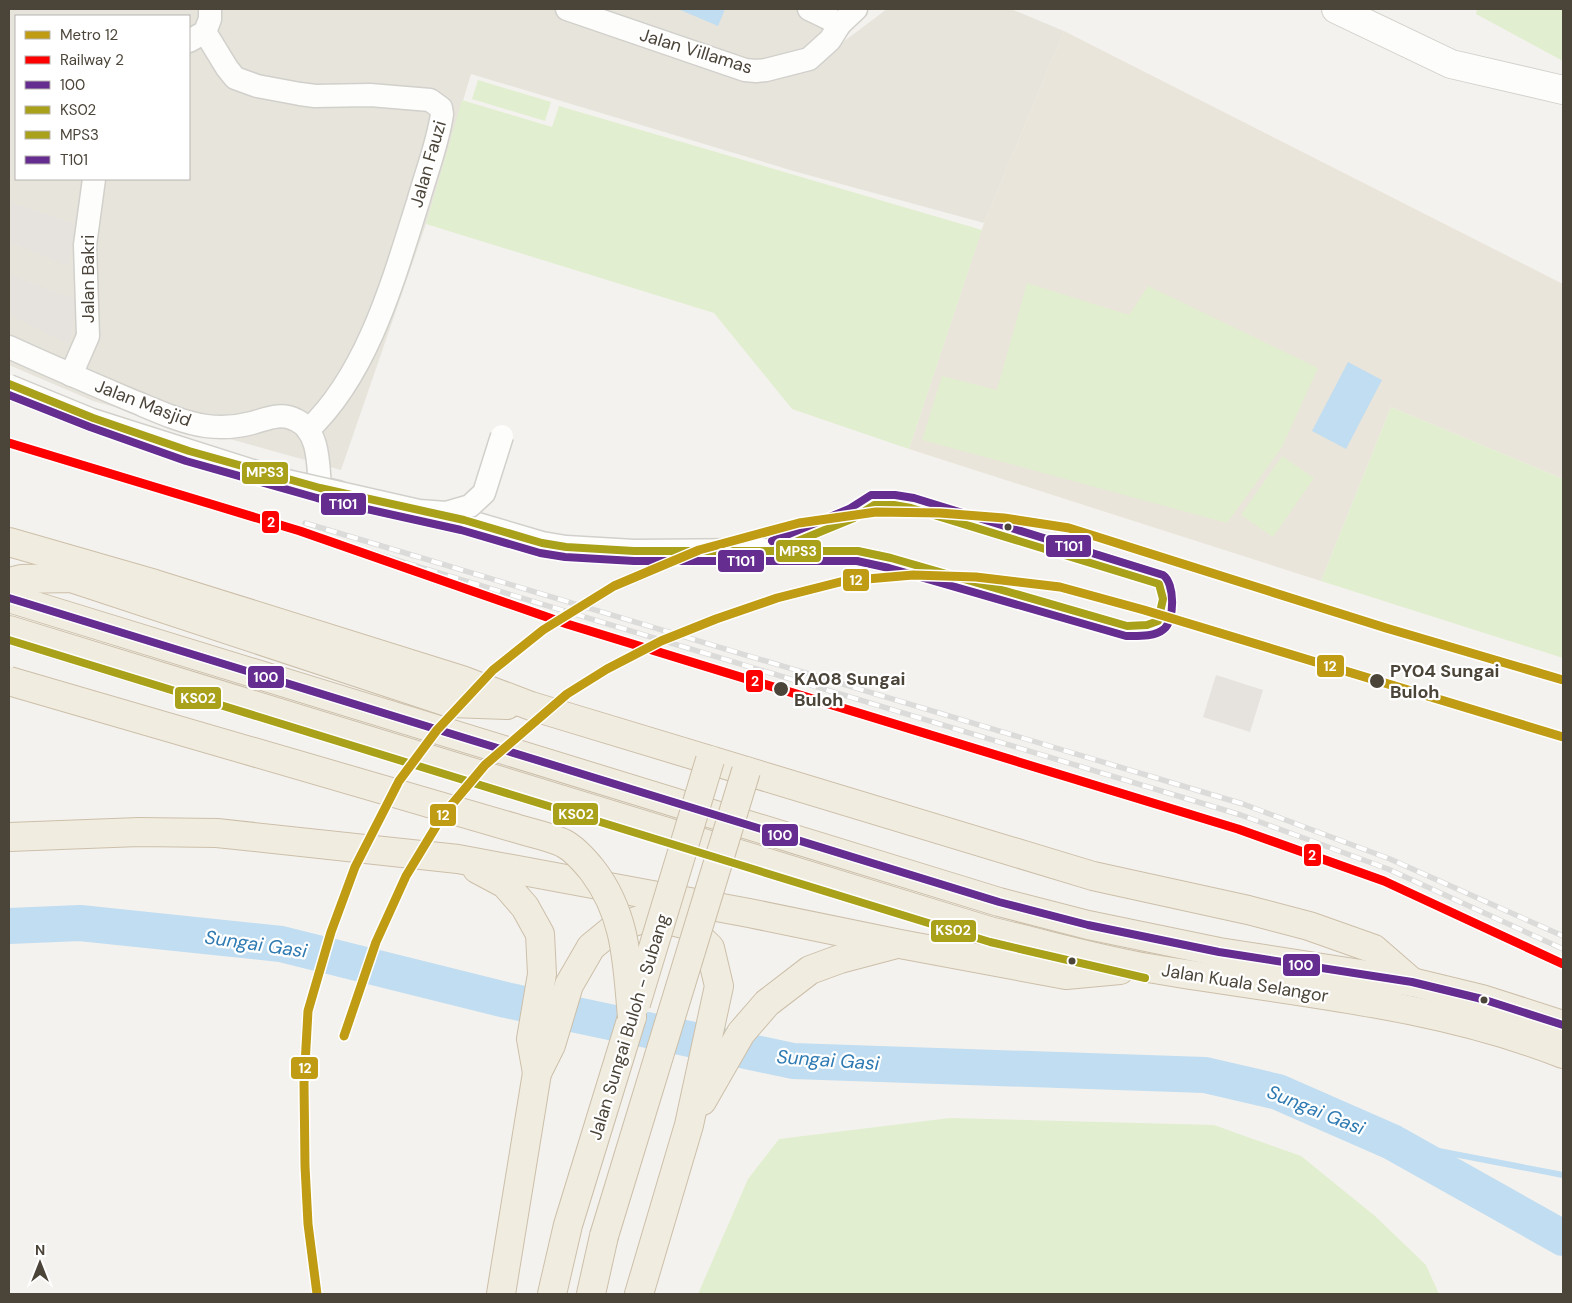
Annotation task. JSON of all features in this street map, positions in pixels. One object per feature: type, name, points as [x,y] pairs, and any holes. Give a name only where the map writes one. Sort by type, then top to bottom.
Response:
[{"type":"highway","points":[[9,542],[164,586],[462,680],[531,706],[1093,876],[1248,910],[1308,926],[1374,949],[1412,982]]},
{"type":"highway","points":[[9,582],[21,579],[71,578],[450,703],[531,706]]},
{"type":"highway","name":"Jalan Kuala Selangor","points":[[9,598],[999,902],[1088,925],[1210,950],[1412,982],[1482,999],[1563,1025]]},
{"type":"highway","name":"Jalan Kuala Selangor","points":[[9,630],[993,932],[1147,968],[1409,1009],[1519,1039],[1563,1054]]},
{"type":"highway","points":[[9,682],[563,843],[584,859],[604,886],[617,914],[626,951],[632,1017]]},
{"type":"highway","name":"Jalan Sungai Buloh - Subang","points":[[552,1294],[568,1225],[710,760]]},
{"type":"highway","name":"Jalan Sungai Buloh - Subang","points":[[591,1294],[604,1236],[746,771]]},
{"type":"highway","points":[[9,837],[139,832],[217,833],[458,859],[1066,975],[1147,968]]},
{"type":"highway","points":[[458,859],[505,884],[525,907],[540,934],[542,974],[531,1039],[537,1073]]},
{"type":"highway","points":[[501,1294],[537,1073],[550,1045],[569,985],[591,947],[613,929],[651,916],[687,925],[710,948],[718,986],[689,1125],[640,1294]]},
{"type":"highway","points":[[689,1125],[741,1033],[767,1003],[810,970],[840,959],[900,944]]},
{"type":"street","points":[[197,36],[210,20],[210,9]]},
{"type":"street","name":"Jalan Villamas","points":[[567,9],[745,70],[756,71],[809,59],[830,40],[848,16],[809,9]]},
{"type":"street","points":[[1336,9],[1451,64],[1563,90]]},
{"type":"street","name":"Jalan Fauzi","points":[[197,36],[236,78],[257,86],[300,94],[370,95],[430,100],[441,108],[442,114],[406,240],[378,321],[345,383],[321,418],[308,430]]},
{"type":"street","name":"Jalan Bakri","points":[[71,375],[88,336],[85,245],[94,180]]},
{"type":"street","name":"Jalan Masjid","points":[[9,347],[178,420],[208,426],[229,427],[252,423],[267,417],[284,416],[296,420],[308,430]]},
{"type":"street","points":[[9,386],[92,420],[278,479],[419,512],[446,513],[470,506],[484,493],[502,436]]},
{"type":"street","points":[[308,430],[315,443],[320,488],[464,520],[542,543],[566,547],[634,551],[776,550]]},
{"type":"shaded area","points":[[9,9],[829,9],[823,57],[887,9],[1011,9],[1064,31],[984,223],[797,172],[471,74],[426,224],[341,470],[93,401],[9,365]]},
{"type":"shaded area","points":[[1064,31],[1563,284],[1563,479],[1391,407],[1321,581],[909,449],[984,223]]},
{"type":"shaded area","points":[[9,202],[75,224],[68,266],[9,241]]},
{"type":"shaded area","points":[[9,275],[77,300],[69,344],[9,314]]},
{"type":"shaded area","points":[[1216,675],[1263,690],[1250,732],[1203,717]]},
{"type":"green space","points":[[1477,9],[1563,9],[1563,61],[1476,14]]},
{"type":"green space","points":[[478,80],[551,102],[545,121],[472,99]]},
{"type":"green space","points":[[462,100],[552,127],[559,106],[982,230],[909,449],[792,409],[714,313],[426,224]]},
{"type":"green space","points":[[1027,283],[1129,315],[1148,286],[1318,368],[1282,447],[1227,523],[922,440],[942,376],[997,390]]},
{"type":"green space","points":[[1391,407],[1563,479],[1563,658],[1321,581]]},
{"type":"green space","points":[[1282,456],[1314,478],[1273,537],[1241,515]]},
{"type":"green space","points":[[950,1118],[1214,1125],[1301,1156],[1375,1216],[1426,1265],[1439,1294],[698,1294],[748,1179],[779,1139]]},
{"type":"water","points":[[678,9],[725,9],[718,26]]},
{"type":"water","points":[[1348,362],[1382,380],[1346,449],[1312,431]]},
{"type":"waterway","name":"Sungai Gasi","points":[[9,926],[80,923],[281,944],[506,1000],[793,1061],[1205,1075],[1278,1092],[1392,1142],[1563,1238]]},
{"type":"waterway","points":[[1392,1142],[1563,1175]]},
{"type":"railway","points":[[305,523],[1243,804],[1390,859],[1563,936]]},
{"type":"railway","points":[[300,531],[1241,815],[1388,869],[1563,949]]},
{"type":"metro line","name":"12","points":[[317,1294],[308,1224],[305,1166],[304,1083],[308,1011],[331,932],[355,867],[399,781],[437,730],[493,670],[543,630],[614,586],[699,550],[799,523],[876,512],[940,513],[1004,518],[1069,528],[1386,628],[1563,680]]},
{"type":"metro line","name":"12","points":[[344,1036],[376,942],[406,876],[443,815],[485,765],[567,694],[607,669],[661,641],[716,619],[777,598],[844,581],[913,575],[976,577],[1060,587],[1144,610],[1563,737]]},
{"type":"rail line","name":"2","points":[[9,443],[300,531],[567,624],[1238,829],[1384,881],[1563,964]]},
{"type":"transit line","name":"MPS3","points":[[9,384],[93,418],[189,451],[320,488],[464,520],[542,543],[566,547],[634,551],[858,551],[891,558],[1127,626],[1147,625],[1158,621],[1163,599],[1159,584],[911,508],[894,505],[874,505],[854,518],[776,550]]},
{"type":"transit line","name":"T101","points":[[9,395],[90,427],[186,461],[317,498],[461,530],[540,553],[565,557],[634,561],[857,561],[889,568],[1126,636],[1146,636],[1160,632],[1168,624],[1172,610],[1170,586],[1163,575],[914,498],[895,495],[871,495],[849,509],[772,541]]},
{"type":"transit line","name":"100","points":[[9,598],[999,902],[1088,925],[1219,952],[1412,982],[1482,999],[1563,1025]]},
{"type":"transit line","name":"KS02","points":[[9,640],[990,942],[1145,978]]},
{"type":"place","name":"PY04 Sungai Buloh","points":[[1377,681]]},
{"type":"place","name":"KA08 Sungai Buloh","points":[[781,689]]}]
